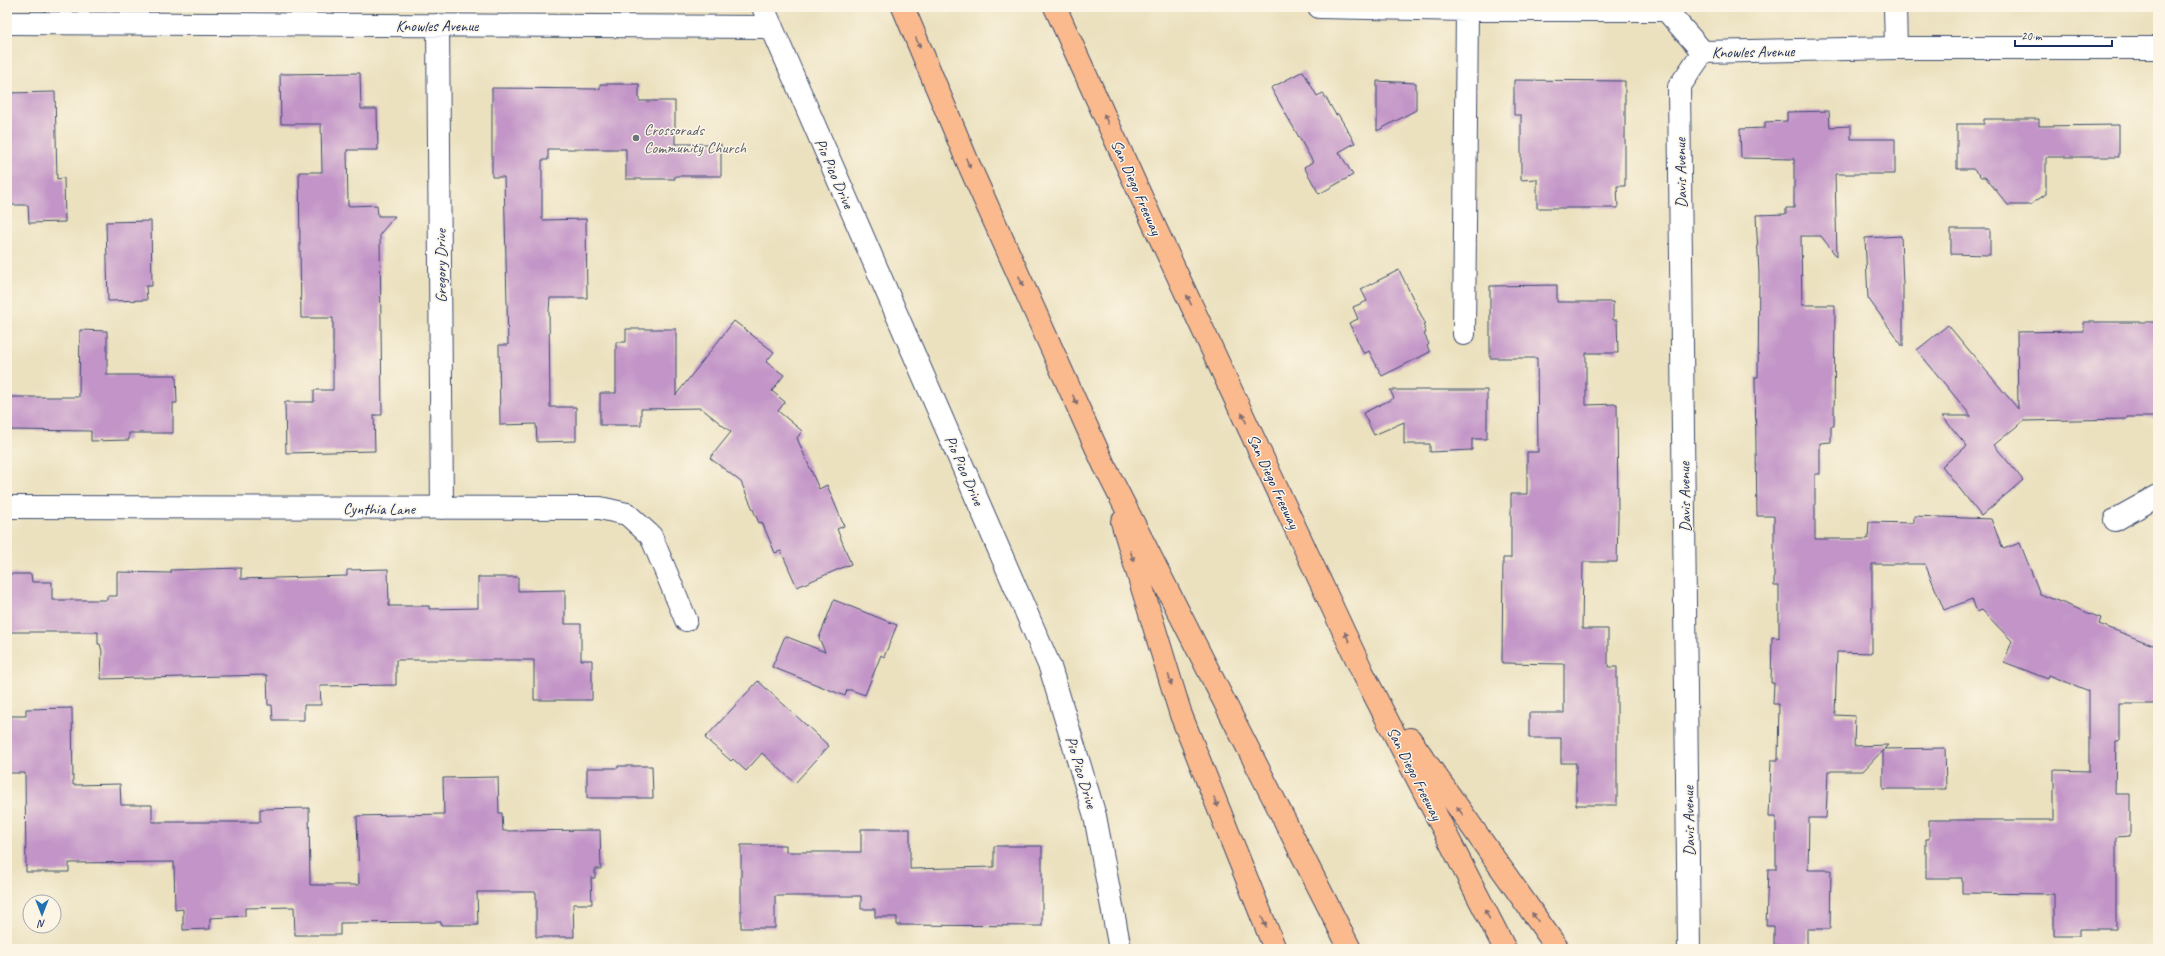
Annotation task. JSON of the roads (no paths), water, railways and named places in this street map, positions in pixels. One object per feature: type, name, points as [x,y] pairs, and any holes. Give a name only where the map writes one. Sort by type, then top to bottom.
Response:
[{"type":"highway","points":[[902,7],[969,165],[1104,465],[1350,949]]},
{"type":"highway","name":"San Diego Freeway","points":[[1055,7],[1158,234],[1363,673],[1505,949]]},
{"type":"highway","points":[[1104,465],[1181,715],[1275,949]]},
{"type":"highway","points":[[1363,673],[1558,949]]},
{"type":"street","name":"Pio Pico Drive","points":[[763,7],[1050,667],[1095,816],[1120,949]]},
{"type":"street","name":"Knowles Avenue","points":[[1319,7],[1467,10],[1666,8],[1703,52],[1896,48],[2158,48]]},
{"type":"street","points":[[1895,7],[1896,48]]},
{"type":"street","points":[[1464,334],[1467,10]]},
{"type":"street","name":"Knowles Avenue","points":[[7,23],[772,27]]},
{"type":"street","name":"Gregory Drive","points":[[438,25],[442,508]]},
{"type":"street","name":"Davis Avenue","points":[[1689,949],[1679,87],[1703,52]]},
{"type":"street","points":[[2115,520],[2158,496]]},
{"type":"street","name":"Cynthia Lane","points":[[7,507],[600,508],[627,514],[652,536],[686,620]]},
{"type":"place","name":"Crossorads Community Church","points":[[636,138]]}]
